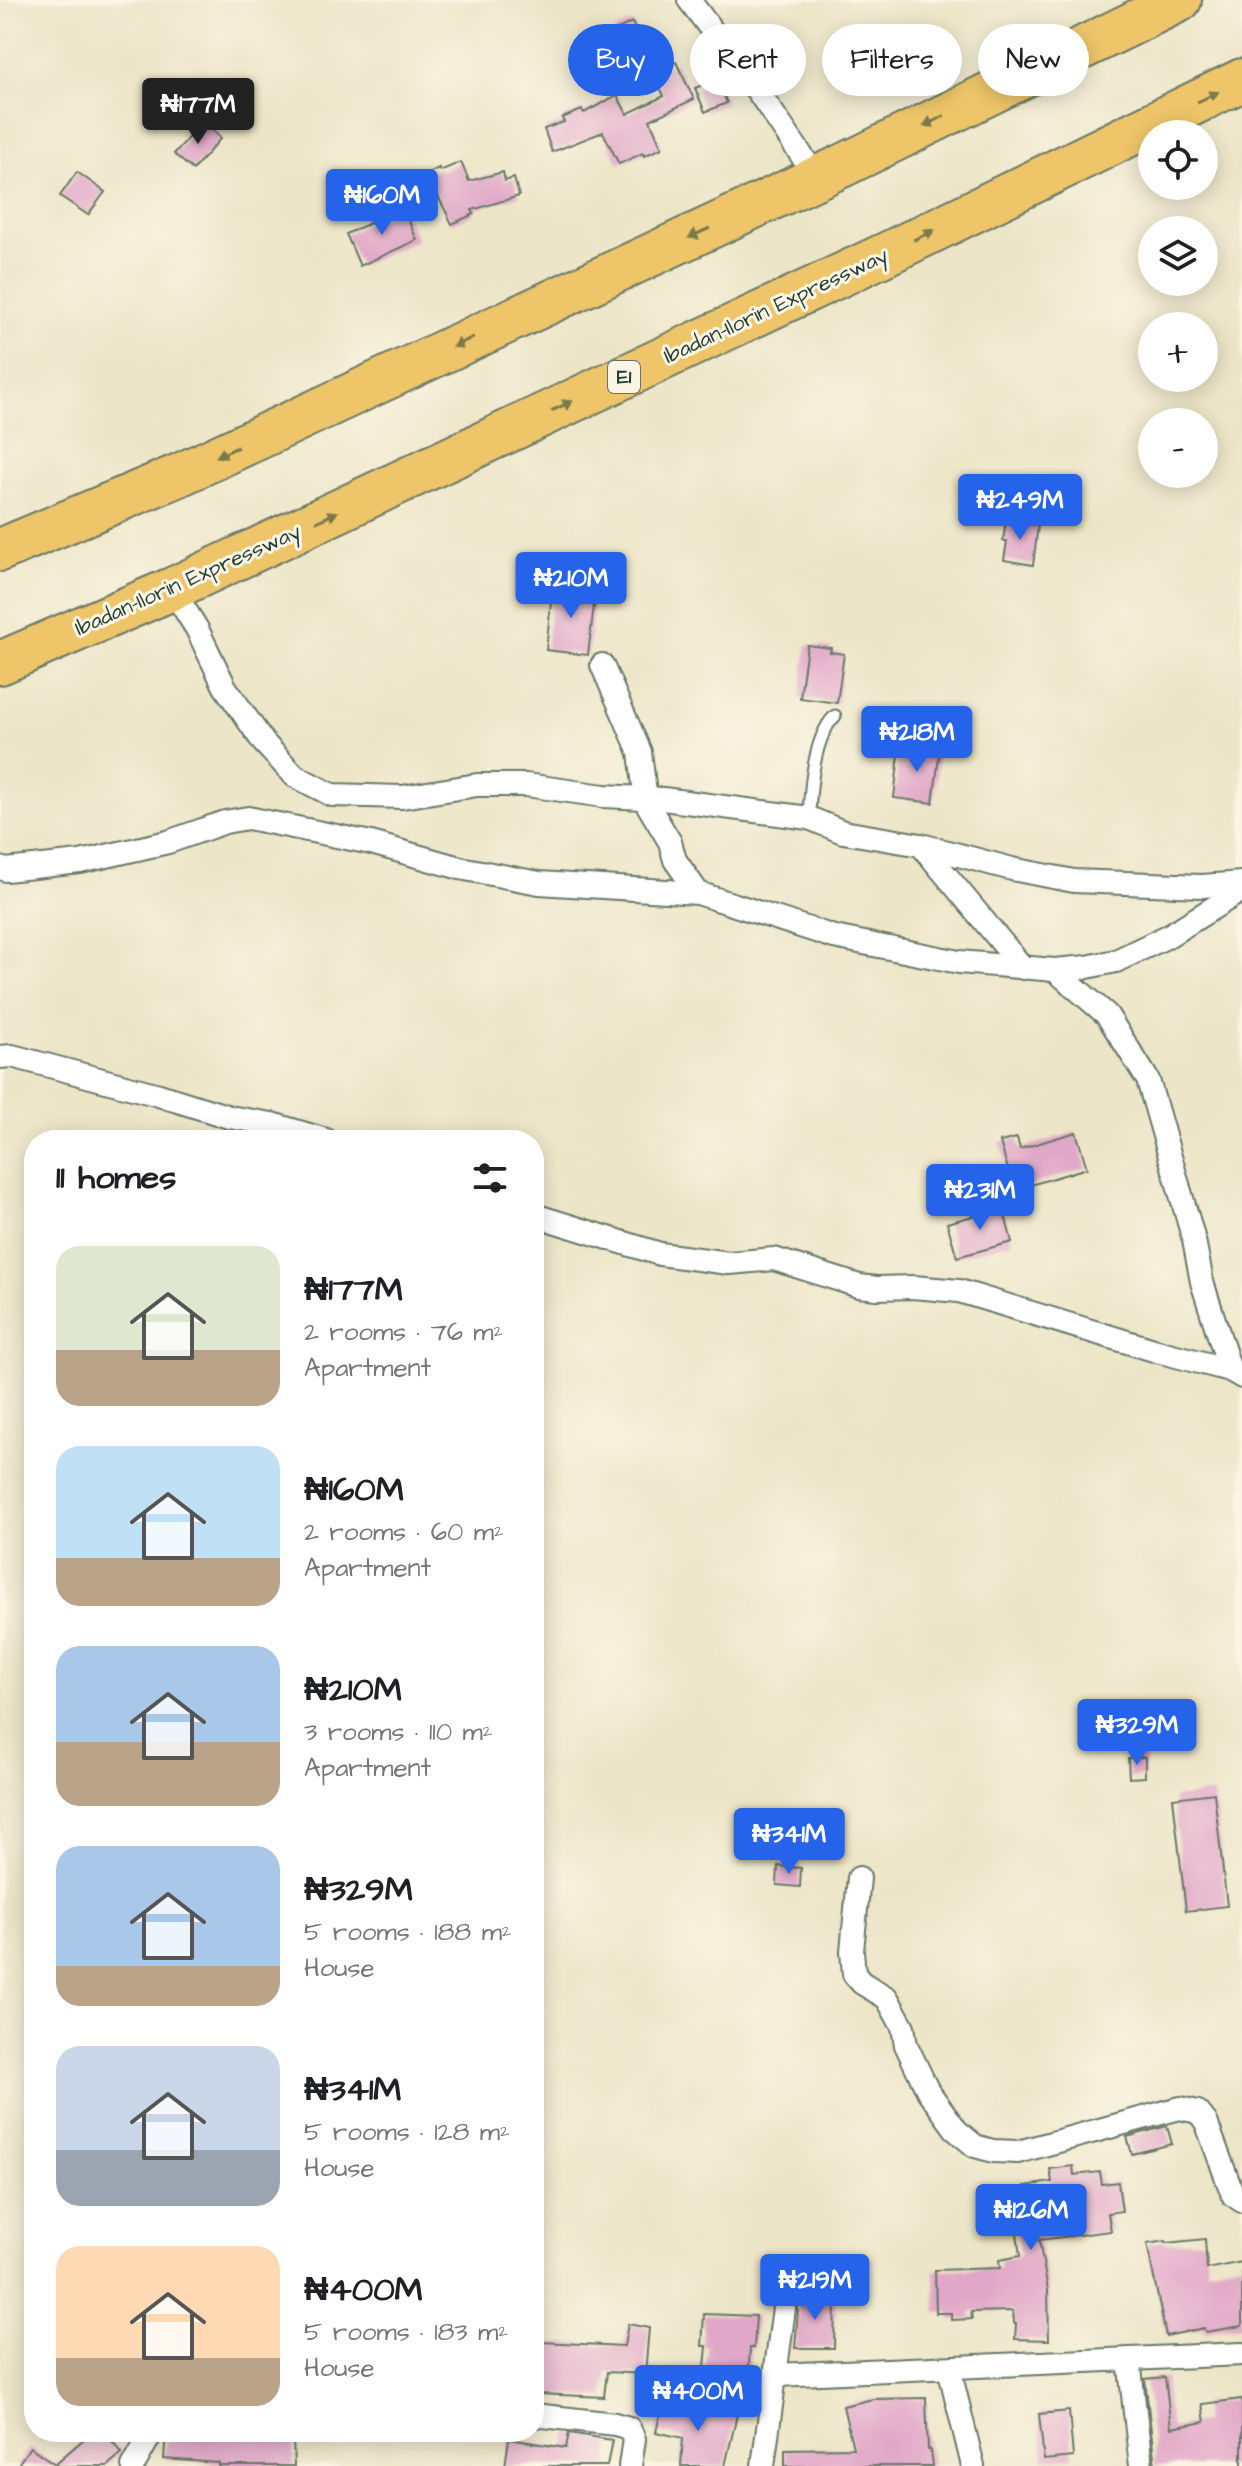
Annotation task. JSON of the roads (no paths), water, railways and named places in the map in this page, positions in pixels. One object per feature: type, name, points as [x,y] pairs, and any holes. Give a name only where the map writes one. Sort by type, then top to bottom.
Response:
[{"type":"highway","points":[[0,550],[179,475],[817,178],[1180,0]]},
{"type":"highway","name":"Ibadan-Ilorin Expressway","points":[[0,663],[172,589],[874,260],[1242,80]]},
{"type":"street","points":[[689,0],[759,93],[817,178]]},
{"type":"street","points":[[172,589],[197,629],[225,687],[264,743],[295,776],[332,795],[402,797],[477,785],[526,785],[809,818],[843,832],[921,845],[1012,869],[1074,881],[1202,886],[1242,883]]},
{"type":"street","points":[[602,665],[640,752],[645,798],[670,842],[675,860],[698,893]]},
{"type":"street","points":[[0,868],[6,870],[80,862],[168,842],[225,822],[248,818],[371,843],[460,868],[539,883],[698,893],[834,937],[959,962],[1055,970],[1116,961],[1168,936],[1242,890]]},
{"type":"street","points":[[921,845],[1023,968]]},
{"type":"street","points":[[1055,970],[1107,1015],[1148,1080],[1194,1240],[1202,1282],[1236,1373]]},
{"type":"street","points":[[0,1057],[12,1056],[229,1117],[292,1130]]},
{"type":"street","points":[[544,1218],[660,1254],[729,1263],[774,1259],[859,1286],[959,1291],[1236,1373]]},
{"type":"street","points":[[859,1878],[852,1951],[854,1974],[862,1983],[887,1998],[903,2027],[906,2045],[928,2091],[957,2131],[975,2146],[993,2151],[1018,2152],[1180,2108],[1198,2112],[1206,2122],[1233,2195],[1242,2201]]},
{"type":"street","points":[[763,2466],[784,2308]]},
{"type":"street","points":[[776,2375],[1242,2354]]},
{"type":"street","points":[[1129,2359],[1141,2466]]},
{"type":"street","points":[[949,2368],[973,2466]]},
{"type":"street","points":[[544,2416],[629,2428],[634,2439],[630,2466]]},
{"type":"street","points":[[133,2466],[146,2442]]},
{"type":"lane","points":[[809,818],[810,790],[818,753],[828,723],[835,716]]}]
